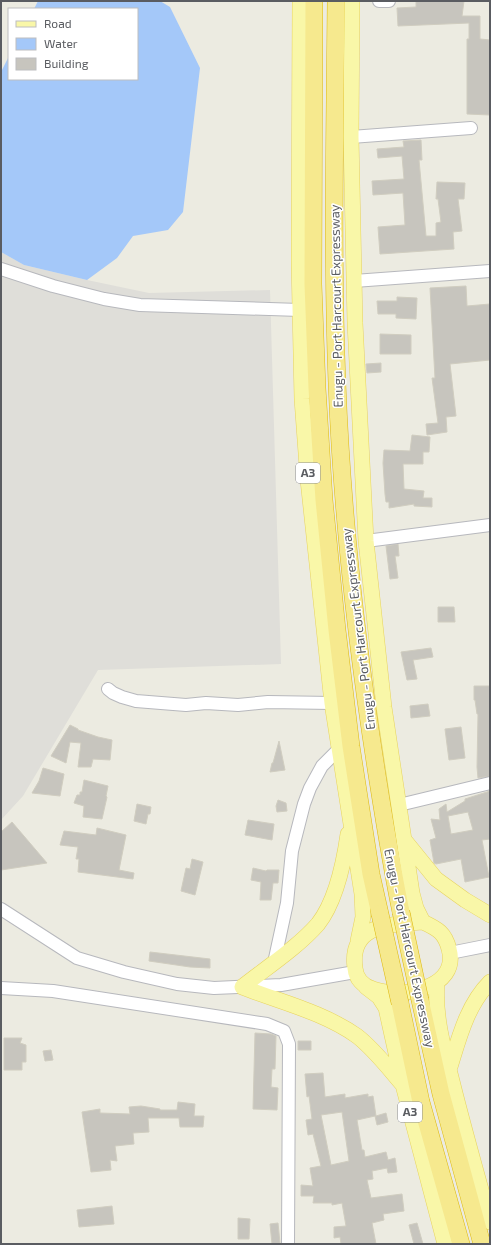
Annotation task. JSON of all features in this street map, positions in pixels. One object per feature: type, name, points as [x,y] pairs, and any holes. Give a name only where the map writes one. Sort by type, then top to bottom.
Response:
[{"type":"highway","name":"Enugu - Port Harcourt Expressway","points":[[314,1],[313,284],[317,388],[328,546],[351,746],[371,874],[421,1102],[461,1244]]},
{"type":"highway","name":"Enugu - Port Harcourt Expressway","points":[[336,1],[334,284],[337,385],[344,500],[355,625],[392,869],[441,1094],[482,1244]]},
{"type":"highway","points":[[328,546],[348,544]]},
{"type":"main road","name":"A3","points":[[300,1],[299,246],[302,399],[308,480],[332,703],[363,903],[362,922],[358,941],[354,950],[355,972],[366,987],[379,998],[386,1008],[403,1086],[445,1244]]},
{"type":"main road","name":"Enugu - Port Harcourt Expressway","points":[[352,1],[351,137],[354,281],[360,450],[366,541],[384,707],[414,900],[423,922]]},
{"type":"main road","points":[[242,987],[303,939],[318,923],[330,903],[344,864],[351,819]]},
{"type":"main road","points":[[405,841],[436,879],[464,900],[490,915]]},
{"type":"main road","points":[[358,941],[362,935],[378,928],[393,924],[423,922],[433,926],[444,935],[450,952],[450,963],[445,975],[437,982],[416,991],[388,993],[366,987]]},
{"type":"main road","name":"Enugu - Port Harcourt Expressway","points":[[437,982],[436,995],[438,1020],[449,1068],[490,1222]]},
{"type":"main road","points":[[449,1068],[460,1032],[471,1008],[490,982]]},
{"type":"main road","points":[[242,987],[321,1016],[357,1036],[374,1051],[403,1086]]},
{"type":"street","points":[[379,1],[389,1]]},
{"type":"street","points":[[351,137],[471,128]]},
{"type":"street","points":[[1,269],[54,286],[104,299],[140,305],[300,310]]},
{"type":"street","points":[[354,281],[490,271]]},
{"type":"street","points":[[366,541],[490,525]]},
{"type":"street","points":[[108,689],[122,697],[136,701],[238,705],[268,702],[332,703]]},
{"type":"street","points":[[274,962],[287,903],[292,851],[304,804],[310,788],[322,766],[340,748]]},
{"type":"street","points":[[399,805],[490,783]]},
{"type":"street","points":[[1,909],[77,958],[124,972],[177,984],[214,988],[242,987],[281,984],[355,972]]},
{"type":"street","points":[[450,952],[490,945]]},
{"type":"street","points":[[1,988],[53,991],[267,1024],[284,1031],[289,1044],[288,1244]]},
{"type":"shaded area","points":[[1,252],[24,265],[149,293],[270,290],[281,664],[98,670],[23,796],[1,820]]},
{"type":"water","points":[[38,1],[160,1],[170,7],[200,68],[183,212],[168,230],[133,236],[117,258],[87,280],[24,265],[1,252],[1,72],[8,58],[8,80],[138,80],[138,8],[34,8]]},
{"type":"building","points":[[416,1],[464,1],[462,16],[480,16],[480,39],[490,40],[490,115],[467,114],[467,39],[469,39],[469,23],[398,26],[397,8],[416,7]]},
{"type":"building","points":[[421,140],[422,160],[419,160],[426,236],[436,236],[436,223],[441,222],[438,199],[436,199],[437,182],[465,183],[464,199],[458,199],[462,231],[453,232],[454,249],[380,254],[378,227],[405,225],[403,193],[373,195],[372,181],[404,179],[402,156],[378,158],[377,149],[404,147],[403,141]]},
{"type":"building","points":[[466,286],[467,306],[490,304],[490,360],[450,364],[456,416],[446,417],[447,432],[427,435],[426,424],[438,423],[432,378],[435,378],[430,288]]},
{"type":"building","points":[[397,297],[417,298],[416,319],[396,318],[396,314],[378,314],[377,301],[397,301]]},
{"type":"building","points":[[380,334],[411,335],[411,354],[380,354]]},
{"type":"building","points":[[381,363],[381,372],[367,373],[366,364]]},
{"type":"building","points":[[412,435],[430,437],[429,452],[423,452],[423,464],[403,464],[404,489],[424,491],[423,498],[432,498],[432,507],[414,506],[414,504],[389,508],[389,502],[386,502],[385,494],[383,463],[384,450],[410,451]]},
{"type":"building","points":[[398,544],[399,556],[395,556],[398,578],[390,579],[386,546]]},
{"type":"building","points":[[438,607],[454,607],[455,622],[438,622]]},
{"type":"building","points":[[431,648],[433,657],[413,660],[417,679],[407,680],[401,652]]},
{"type":"building","points":[[474,686],[490,686],[490,776],[478,778],[478,714],[474,700]]},
{"type":"building","points":[[428,704],[430,716],[411,718],[410,706]]},
{"type":"building","points":[[70,725],[78,730],[112,740],[110,760],[93,759],[91,767],[78,767],[81,743],[70,742],[66,763],[51,756]]},
{"type":"building","points":[[461,727],[465,758],[449,760],[445,729]]},
{"type":"building","points":[[279,741],[285,770],[270,772],[272,763]]},
{"type":"building","points":[[43,768],[64,774],[60,796],[32,793],[39,781]]},
{"type":"building","points":[[84,780],[108,786],[102,819],[83,817],[84,806],[74,803],[77,795],[80,795],[80,792],[82,792]]},
{"type":"building","points":[[490,791],[490,839],[482,840],[489,877],[465,882],[461,859],[436,864],[434,863],[430,840],[436,838],[431,819],[440,820],[439,809],[446,804],[447,812],[465,801],[465,799]],"holes":[[[468,812],[473,830],[451,834],[448,816]]]},
{"type":"building","points":[[278,800],[286,803],[287,811],[277,812],[276,806]]},
{"type":"building","points":[[137,804],[151,807],[146,824],[134,821]]},
{"type":"building","points":[[248,820],[274,824],[272,840],[245,835]]},
{"type":"building","points":[[12,822],[47,863],[1,870],[1,832]]},
{"type":"building","points":[[97,828],[126,835],[119,870],[134,873],[133,879],[78,872],[79,859],[76,859],[78,847],[60,845],[64,831],[96,835]]},
{"type":"building","points":[[192,859],[203,862],[195,895],[181,891],[186,868],[190,869]]},
{"type":"building","points":[[253,868],[266,871],[279,870],[278,883],[273,883],[271,900],[260,900],[261,882],[251,880]]},
{"type":"building","points":[[150,952],[210,959],[210,968],[190,967],[149,961]]},
{"type":"building","points":[[255,1033],[271,1034],[276,1036],[275,1069],[272,1069],[271,1087],[278,1088],[277,1110],[253,1109]]},
{"type":"building","points":[[4,1038],[22,1038],[20,1043],[26,1045],[26,1062],[22,1062],[22,1070],[4,1070]]},
{"type":"building","points":[[298,1041],[311,1041],[311,1050],[298,1050]]},
{"type":"building","points":[[51,1050],[53,1060],[45,1061],[43,1051]]},
{"type":"building","points":[[323,1073],[325,1097],[345,1094],[345,1098],[368,1094],[368,1097],[373,1096],[376,1116],[386,1113],[388,1122],[377,1125],[375,1116],[357,1120],[362,1150],[364,1150],[365,1157],[386,1152],[388,1160],[395,1158],[397,1172],[388,1173],[387,1168],[372,1171],[373,1179],[367,1180],[371,1198],[402,1194],[404,1211],[383,1214],[384,1220],[372,1223],[376,1244],[341,1244],[340,1237],[334,1238],[334,1227],[346,1226],[342,1203],[332,1205],[332,1203],[313,1203],[314,1196],[301,1196],[301,1185],[313,1186],[310,1168],[321,1166],[313,1134],[308,1135],[306,1120],[312,1119],[309,1096],[307,1097],[305,1074]],"holes":[[[342,1112],[349,1161],[331,1165],[321,1115]]]},
{"type":"building","points":[[178,1102],[195,1104],[194,1116],[204,1116],[203,1127],[180,1127],[179,1118],[148,1118],[149,1132],[133,1133],[134,1144],[115,1146],[117,1161],[110,1160],[111,1170],[91,1172],[82,1112],[100,1109],[100,1113],[130,1114],[129,1107],[141,1106],[160,1110],[177,1110]]},
{"type":"building","points":[[112,1206],[114,1224],[79,1227],[77,1210]]},
{"type":"building","points":[[238,1218],[250,1219],[249,1239],[238,1239]]},
{"type":"building","points":[[278,1223],[280,1243],[272,1244],[270,1224]]},
{"type":"building","points":[[417,1223],[423,1244],[414,1244],[409,1225]]}]
